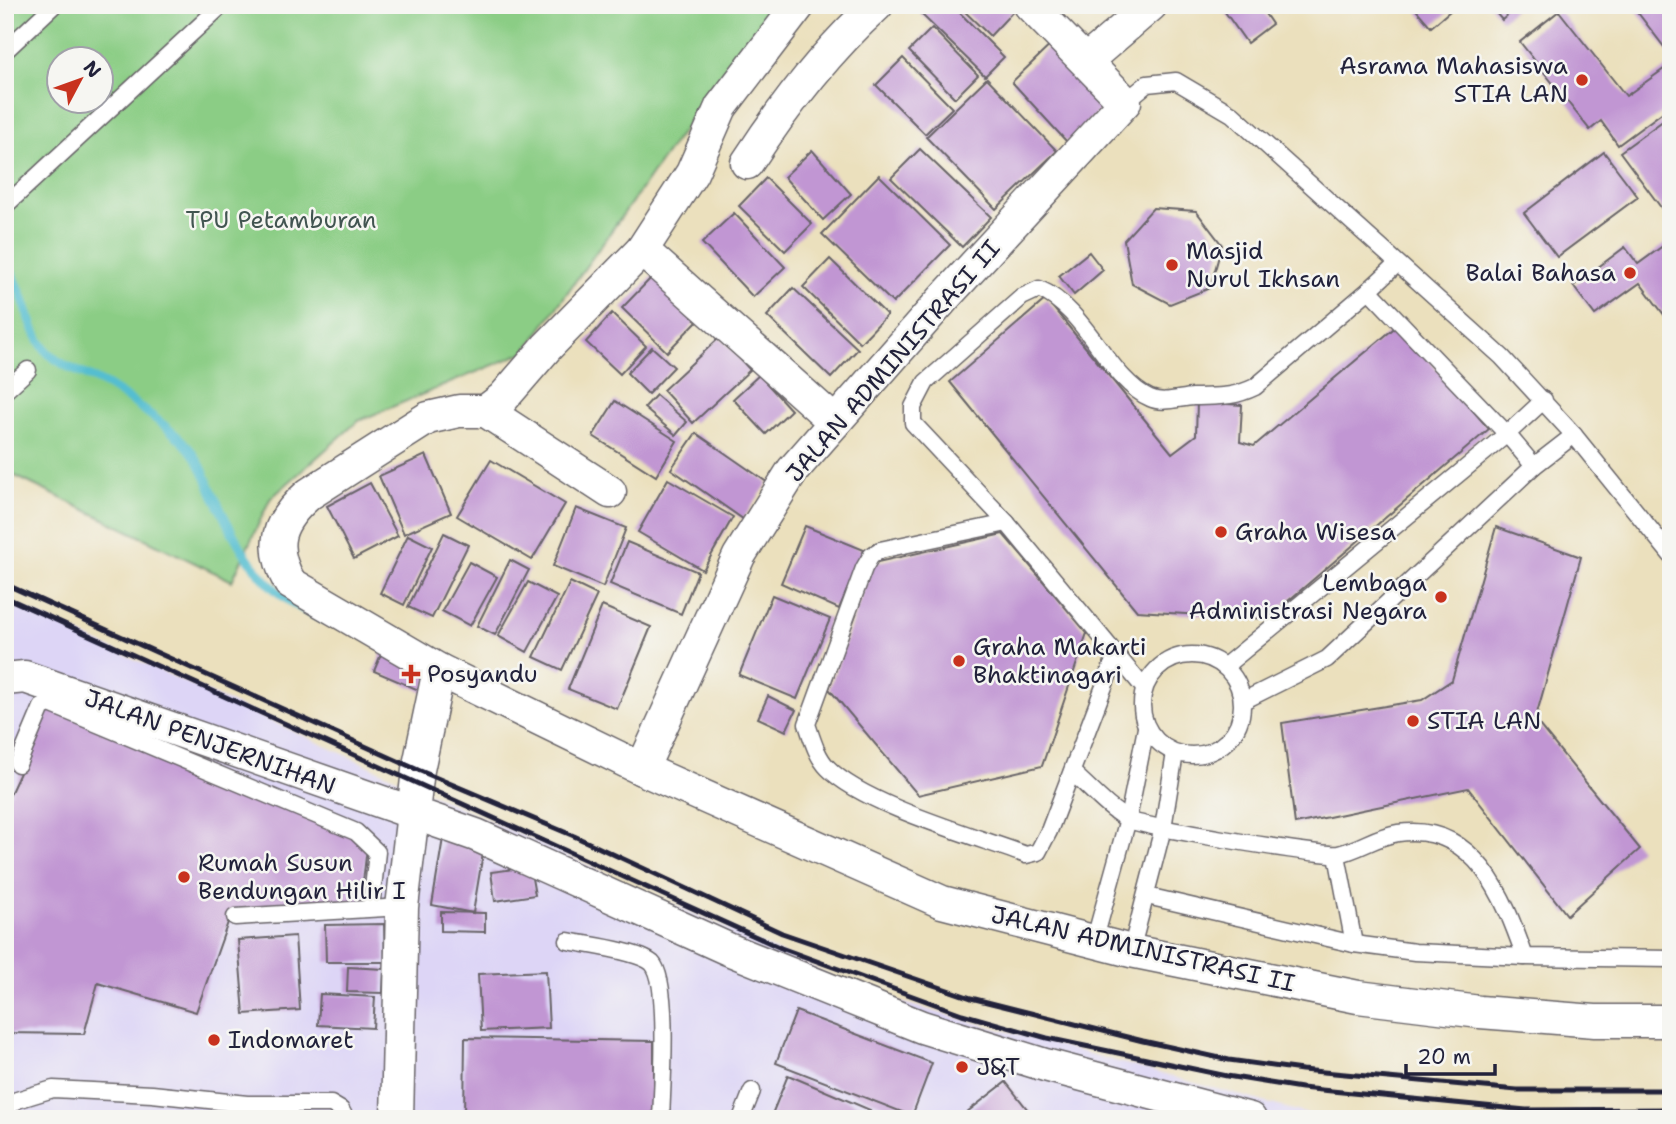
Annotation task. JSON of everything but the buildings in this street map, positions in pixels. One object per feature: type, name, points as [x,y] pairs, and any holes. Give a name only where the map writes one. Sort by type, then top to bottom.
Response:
[{"type":"street","points":[[610,492],[486,411],[503,398],[547,347],[642,250],[692,173],[721,107],[799,5]]},
{"type":"street","points":[[747,163],[775,119],[845,35],[877,5]]},
{"type":"street","points":[[1030,5],[1087,60],[1125,102]]},
{"type":"street","points":[[1087,60],[1151,5]]},
{"type":"street","name":"JALAN ADMINISTRASI II","points":[[642,769],[739,556],[793,470],[944,298],[1125,102]]},
{"type":"street","points":[[642,250],[835,422]]},
{"type":"street","name":"JALAN ADMINISTRASI II","points":[[486,411],[458,411],[428,418],[320,487],[293,508],[281,529],[276,548],[280,566],[290,583],[439,670],[642,769],[942,902],[1131,951],[1358,997],[1479,1012],[1595,1021],[1671,1021]]},
{"type":"street","points":[[397,1119],[386,907],[413,816],[418,770],[439,670]]},
{"type":"street","name":"JALAN PENJERNIHAN","points":[[5,679],[25,677],[413,816],[476,835],[728,949],[922,1027],[1045,1065],[1250,1119]]},
{"type":"lane","points":[[5,51],[54,5]]},
{"type":"lane","points":[[5,206],[222,5]]},
{"type":"lane","points":[[1125,102],[1147,84],[1176,81],[1232,114],[1502,357],[1574,435],[1671,555]]},
{"type":"lane","points":[[1144,688],[1007,523],[913,423],[913,407],[926,382],[1022,297],[1038,289],[1057,296],[1127,379],[1149,398],[1164,401],[1235,397],[1255,387],[1397,264]]},
{"type":"lane","points":[[1369,290],[1507,434],[1534,466]]},
{"type":"lane","points":[[5,391],[28,370]]},
{"type":"lane","points":[[1225,666],[1507,434],[1544,400]]},
{"type":"lane","points":[[1243,701],[1327,659],[1534,466],[1574,435]]},
{"type":"lane","points":[[1007,523],[880,550],[871,556],[864,568],[807,724],[814,745],[828,768],[874,799],[1026,855],[1038,852],[1072,772],[1116,655]]},
{"type":"lane","points":[[1094,942],[1128,820],[1146,727],[1142,708],[1144,688],[1153,672],[1169,659],[1188,654],[1208,656],[1225,666],[1238,682],[1243,701],[1241,721],[1231,738],[1215,751],[1196,756],[1175,753],[1159,743],[1146,727]]},
{"type":"lane","points":[[18,764],[37,716],[42,707],[50,704],[144,741],[356,832],[369,841],[377,852],[386,907],[234,917]]},
{"type":"lane","points":[[1131,951],[1163,828],[1175,753]]},
{"type":"lane","points":[[1072,772],[1128,820],[1163,828],[1337,855],[1375,838],[1401,832],[1436,836],[1463,846],[1488,875],[1512,920],[1525,957]]},
{"type":"lane","points":[[1337,855],[1354,944]]},
{"type":"lane","points":[[1147,897],[1354,944],[1415,952],[1671,959]]},
{"type":"lane","points":[[568,941],[644,958],[659,975],[663,1010],[661,1119]]},
{"type":"lane","points":[[5,1110],[17,1100],[53,1089],[247,1104],[331,1104],[346,1119]]},
{"type":"lane","points":[[741,1119],[751,1091]]},
{"type":"shaded area","points":[[18,606],[871,994],[1326,1119],[5,1119],[5,634]]},
{"type":"green space","name":"TPU Petamburan","points":[[5,5],[792,5],[706,98],[525,352],[358,421],[270,499],[232,581],[5,471]]},
{"type":"waterway","points":[[5,264],[18,286],[36,335],[49,354],[119,393],[179,438],[199,463],[234,536],[257,570],[285,598],[324,619]]},
{"type":"railway","points":[[5,584],[418,770],[574,836],[782,933],[971,998],[1229,1060],[1302,1070],[1517,1090],[1671,1090]]},
{"type":"railway","points":[[5,597],[781,948],[962,1014],[1047,1038],[1227,1076],[1301,1088],[1526,1110],[1671,1109]]},
{"type":"place","name":"Asrama Mahasiswa STIA LAN","points":[[1582,80]]},
{"type":"place","name":"Masjid Nurul Ikhsan","points":[[1172,265]]},
{"type":"place","name":"Balai Bahasa","points":[[1630,273]]},
{"type":"place","name":"Graha Wisesa","points":[[1221,532]]},
{"type":"place","name":"Lembaga Administrasi Negara","points":[[1441,597]]},
{"type":"place","name":"Graha Makarti Bhaktinagari","points":[[959,661]]},
{"type":"place","name":"Posyandu","points":[[411,674]]},
{"type":"place","name":"STIA LAN","points":[[1413,721]]},
{"type":"place","name":"Rumah Susun Bendungan Hilir I","points":[[184,877]]},
{"type":"place","name":"Indomaret","points":[[214,1040]]},
{"type":"place","name":"J&T","points":[[962,1067]]}]
